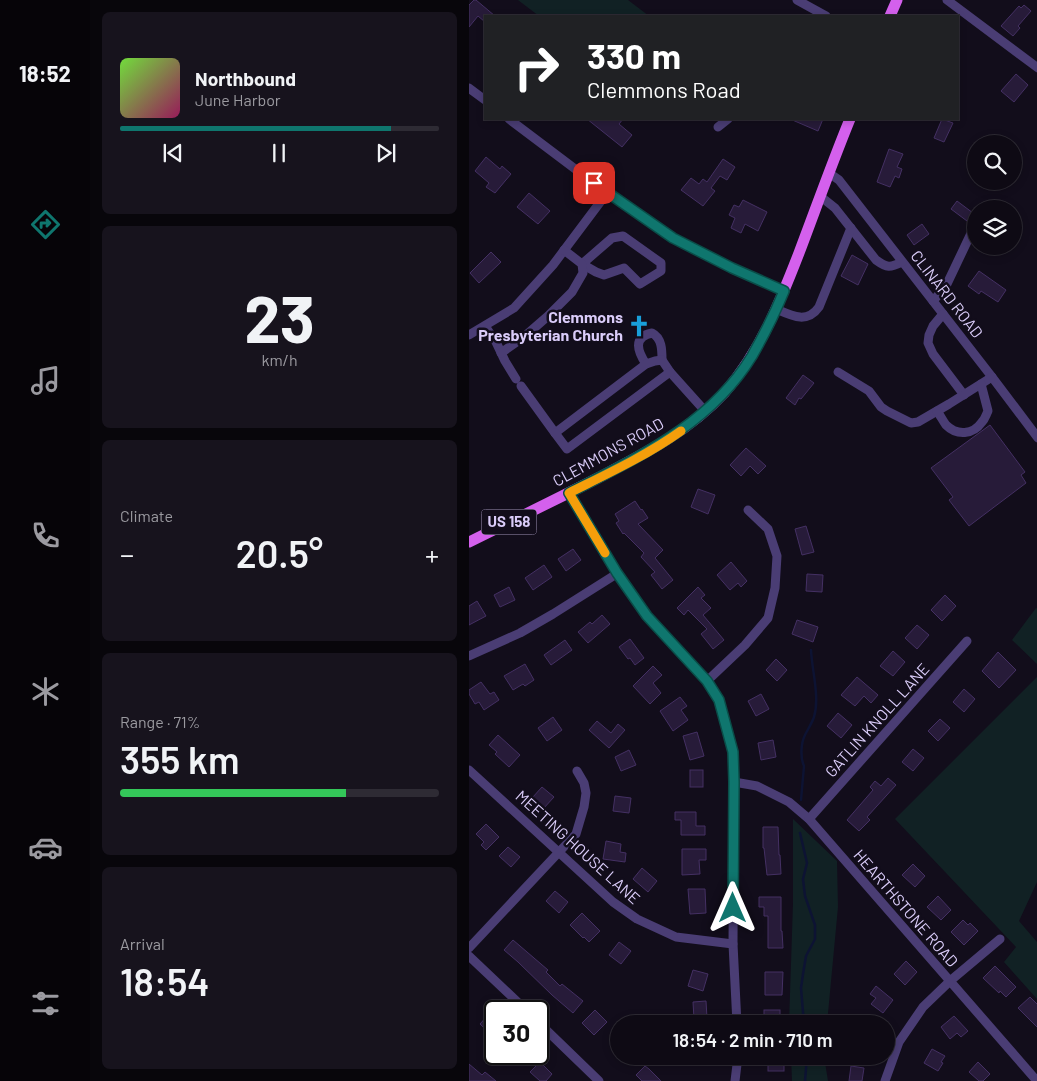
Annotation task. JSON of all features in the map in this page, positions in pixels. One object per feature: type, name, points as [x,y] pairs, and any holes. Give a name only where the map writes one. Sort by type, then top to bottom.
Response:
[{"type":"main road","points":[[890,15],[897,0]]},
{"type":"main road","name":"CLEMMONS ROAD","points":[[469,542],[659,446],[687,426],[725,392],[752,356],[777,309],[850,120]]},
{"type":"street","points":[[797,0],[824,15]]},
{"type":"street","points":[[947,0],[1037,68]]},
{"type":"street","points":[[469,88],[484,99]]},
{"type":"street","points":[[510,120],[607,194],[673,238],[732,268],[784,291]]},
{"type":"street","points":[[717,127],[727,120]]},
{"type":"street","name":"CLINARD ROAD","points":[[829,173],[839,180],[1037,438]]},
{"type":"street","points":[[469,335],[514,308],[553,265],[607,194]]},
{"type":"street","points":[[820,196],[835,208],[876,260],[884,266],[893,266],[902,262]]},
{"type":"street","points":[[777,309],[803,318],[815,312],[819,307],[851,228]]},
{"type":"street","points":[[565,250],[582,264],[596,272],[604,274],[624,268],[640,284],[661,271],[661,263],[623,236],[612,238],[582,264]]},
{"type":"street","points":[[933,301],[946,286],[967,242]]},
{"type":"street","points":[[501,353],[525,336],[572,292],[583,273],[582,264]]},
{"type":"street","points":[[943,314],[933,326],[928,343],[933,354],[964,395]]},
{"type":"street","points":[[485,326],[519,383],[567,449],[671,372]]},
{"type":"street","points":[[646,364],[640,356],[638,347],[640,340],[652,332],[658,337],[662,360],[705,411]]},
{"type":"street","points":[[555,433],[646,364],[655,360],[662,360]]},
{"type":"street","points":[[838,372],[869,391],[881,407],[911,423],[918,422],[992,377]]},
{"type":"street","points":[[937,411],[947,425],[955,431],[962,434],[973,430],[981,424],[988,411],[981,384]]},
{"type":"street","points":[[569,493],[617,573],[647,616],[707,681],[719,700],[733,752],[733,944],[737,1015]]},
{"type":"street","points":[[707,681],[745,645],[768,618],[775,588],[777,556],[768,529],[748,510]]},
{"type":"street","points":[[469,656],[553,614],[617,573]]},
{"type":"street","name":"GATLIN KNOLL LANE","points":[[809,820],[967,641]]},
{"type":"street","name":"MEETING HOUSE LANE","points":[[469,770],[613,902],[637,919],[675,937],[733,944]]},
{"type":"street","points":[[469,948],[575,834],[584,807],[586,793],[584,784],[577,771]]},
{"type":"street","name":"HEARTHSTONE ROAD","points":[[734,782],[757,786],[789,802],[809,820],[1037,1081]]},
{"type":"street","points":[[885,1081],[899,1042],[923,1007],[1000,938]]},
{"type":"street","points":[[469,956],[515,1000]]},
{"type":"street","points":[[549,1033],[599,1081]]},
{"type":"street","points":[[735,1081],[737,1065]]},
{"type":"shaded area","points":[[518,0],[628,0],[648,15],[538,15]]},
{"type":"shaded area","points":[[1036,608],[1038,609],[1037,664],[1012,640]]},
{"type":"shaded area","points":[[1037,677],[1037,882],[1019,921],[1037,942],[1037,999],[1004,962],[1016,947],[895,819]]},
{"type":"shaded area","points":[[793,819],[837,861],[838,907],[828,1015],[789,1015],[793,903]]},
{"type":"shaded area","points":[[791,1065],[825,1065],[828,1081],[792,1081]]},
{"type":"building","points":[[476,0],[494,15],[484,15],[484,21],[478,16],[469,27],[469,5]]},
{"type":"building","points":[[1024,5],[1031,11],[1018,26],[1020,28],[1013,36],[1001,26],[1019,6],[1021,8]]},
{"type":"building","points":[[1016,74],[1028,85],[1014,102],[1001,91]]},
{"type":"building","points":[[588,120],[622,120],[619,124],[632,135],[622,147]]},
{"type":"building","points":[[792,120],[823,120],[818,131]]},
{"type":"building","points":[[942,120],[953,123],[944,142],[934,138]]},
{"type":"building","points":[[889,149],[903,154],[897,167],[902,169],[899,178],[895,176],[890,187],[877,182]]},
{"type":"building","points":[[486,157],[500,169],[502,166],[511,174],[495,193],[486,187],[489,183],[475,171]]},
{"type":"building","points":[[723,159],[735,167],[727,180],[720,176],[711,188],[715,191],[703,206],[681,190],[691,178],[699,184],[703,179],[707,182]]},
{"type":"building","points":[[529,193],[550,211],[538,224],[517,207]]},
{"type":"building","points":[[743,200],[767,212],[758,231],[745,224],[741,233],[731,228],[735,218],[729,215],[734,205],[739,207]]},
{"type":"building","points":[[957,201],[967,208],[967,221],[951,209]]},
{"type":"building","points":[[922,224],[929,234],[914,245],[907,235]]},
{"type":"building","points":[[491,252],[501,262],[479,283],[470,273]]},
{"type":"building","points":[[852,255],[868,264],[858,285],[841,276]]},
{"type":"building","points":[[979,271],[1006,290],[998,302],[981,291],[979,294],[968,286]]},
{"type":"building","points":[[803,375],[814,383],[801,399],[799,398],[795,405],[786,398]]},
{"type":"building","points":[[990,425],[1025,472],[1021,475],[1026,483],[969,526],[949,500],[953,497],[931,468]]},
{"type":"building","points":[[746,448],[766,466],[758,474],[750,466],[741,476],[730,465]]},
{"type":"building","points":[[698,489],[715,495],[708,514],[691,507]]},
{"type":"building","points":[[635,501],[648,518],[638,524],[663,550],[655,558],[673,580],[662,589],[651,575],[655,572],[641,557],[644,553],[623,534],[616,523],[619,521],[615,514]]},
{"type":"building","points":[[806,526],[814,552],[802,555],[795,529]]},
{"type":"building","points":[[573,549],[581,560],[566,571],[558,559]]},
{"type":"building","points":[[731,562],[747,581],[741,587],[738,583],[730,590],[717,575]]},
{"type":"building","points":[[544,565],[552,577],[533,590],[525,578]]},
{"type":"building","points":[[807,574],[823,575],[822,592],[806,591]]},
{"type":"building","points":[[509,587],[515,600],[500,607],[494,595]]},
{"type":"building","points":[[698,587],[705,595],[701,598],[711,608],[703,615],[724,640],[713,649],[701,634],[707,629],[688,610],[684,615],[677,608]]},
{"type":"building","points":[[945,595],[956,606],[942,621],[931,610]]},
{"type":"building","points":[[477,601],[486,616],[469,625],[469,606]]},
{"type":"building","points":[[602,615],[610,624],[588,643],[578,632],[590,622],[592,624]]},
{"type":"building","points":[[797,620],[818,627],[813,642],[792,634]]},
{"type":"building","points":[[917,625],[929,635],[917,649],[905,638]]},
{"type":"building","points":[[630,639],[644,658],[635,665],[619,647]]},
{"type":"building","points":[[565,640],[572,650],[551,665],[544,655]]},
{"type":"building","points":[[893,651],[905,662],[893,676],[880,666]]},
{"type":"building","points":[[998,652],[1016,670],[999,688],[982,671]]},
{"type":"building","points":[[776,659],[787,670],[777,681],[766,670]]},
{"type":"building","points":[[525,664],[534,680],[525,686],[523,684],[513,690],[504,676]]},
{"type":"building","points":[[653,666],[662,675],[653,683],[661,693],[650,704],[633,686]]},
{"type":"building","points":[[857,677],[878,695],[871,703],[864,696],[855,706],[841,695]]},
{"type":"building","points":[[481,682],[490,694],[494,692],[499,700],[484,710],[479,702],[475,704],[469,694],[469,690]]},
{"type":"building","points":[[964,689],[975,699],[964,712],[953,702]]},
{"type":"building","points":[[761,694],[769,709],[756,716],[748,701]]},
{"type":"building","points":[[680,697],[687,706],[681,710],[688,720],[673,731],[660,711]]},
{"type":"building","points":[[838,713],[852,725],[841,738],[827,726]]},
{"type":"building","points":[[553,717],[562,730],[547,741],[538,728]]},
{"type":"building","points":[[940,719],[950,728],[938,741],[928,731]]},
{"type":"building","points":[[597,721],[611,733],[618,724],[625,730],[609,748],[589,730]]},
{"type":"building","points":[[697,732],[704,756],[690,760],[683,736]]},
{"type":"building","points":[[498,735],[520,755],[509,767],[495,754],[497,752],[489,745]]},
{"type":"building","points":[[773,740],[776,757],[761,760],[758,743]]},
{"type":"building","points":[[913,749],[924,758],[913,771],[902,762]]},
{"type":"building","points":[[629,750],[636,765],[621,771],[615,757]]},
{"type":"building","points":[[690,770],[703,770],[703,787],[690,787]]},
{"type":"building","points":[[888,778],[896,785],[867,817],[870,820],[859,831],[847,820],[873,790],[870,787],[875,781],[881,786]]},
{"type":"building","points":[[542,787],[554,797],[543,809],[532,798]]},
{"type":"building","points":[[615,796],[631,798],[629,813],[613,811]]},
{"type":"building","points":[[675,812],[696,812],[696,826],[705,826],[705,835],[681,835],[681,820],[675,820]]},
{"type":"building","points":[[486,824],[499,837],[486,850],[481,845],[484,842],[476,834]]},
{"type":"building","points":[[763,827],[778,827],[781,874],[767,875],[763,848]]},
{"type":"building","points":[[606,841],[621,844],[620,852],[626,853],[625,862],[603,859]]},
{"type":"building","points":[[508,847],[520,857],[511,867],[499,856]]},
{"type":"building","points":[[682,849],[706,849],[706,860],[699,860],[700,874],[682,875]]},
{"type":"building","points":[[913,864],[925,876],[915,887],[902,875]]},
{"type":"building","points":[[642,868],[657,881],[648,892],[633,879]]},
{"type":"building","points":[[688,889],[705,889],[706,913],[690,914]]},
{"type":"building","points":[[555,891],[568,902],[559,913],[546,901]]},
{"type":"building","points":[[938,896],[951,910],[941,920],[927,907]]},
{"type":"building","points":[[759,897],[781,897],[783,948],[768,948],[768,916],[764,916],[764,907],[759,907]]},
{"type":"building","points":[[582,913],[600,931],[589,942],[570,925]]},
{"type":"building","points":[[963,920],[968,925],[970,923],[978,931],[964,945],[951,932]]},
{"type":"building","points":[[513,940],[548,970],[546,972],[560,986],[562,984],[583,1001],[573,1013],[504,950]]},
{"type":"building","points":[[619,942],[631,951],[621,964],[609,955]]},
{"type":"building","points":[[906,961],[917,972],[905,985],[894,974]]},
{"type":"building","points":[[995,966],[1016,987],[1006,997],[983,978]]},
{"type":"building","points":[[693,970],[708,974],[703,991],[688,986]]},
{"type":"building","points":[[765,972],[783,972],[782,995],[765,995]]},
{"type":"building","points":[[876,986],[893,1000],[883,1013],[871,1004],[876,998],[870,994]]},
{"type":"building","points":[[1030,997],[1038,1005],[1038,1028],[1018,1008]]},
{"type":"building","points":[[706,1001],[707,1015],[694,1015],[693,1002]]},
{"type":"building","points":[[595,1010],[607,1022],[594,1035],[582,1023]]},
{"type":"building","points":[[764,1010],[780,1010],[780,1015],[764,1015]]},
{"type":"building","points":[[954,1016],[968,1031],[961,1037],[957,1033],[950,1039],[941,1027]]},
{"type":"building","points":[[484,1020],[484,1028],[480,1024]]},
{"type":"building","points":[[932,1049],[945,1056],[938,1071],[924,1063]]},
{"type":"building","points":[[978,1062],[990,1074],[983,1081],[979,1081],[969,1072]]},
{"type":"building","points":[[469,1064],[482,1075],[485,1072],[496,1081],[469,1081]]},
{"type":"building","points":[[537,1065],[543,1065],[552,1074],[546,1081],[540,1081],[530,1072]]},
{"type":"building","points":[[768,1065],[784,1065],[784,1071],[768,1071]]},
{"type":"building","points":[[645,1066],[661,1081],[642,1081],[636,1075]]},
{"type":"building","points":[[851,1066],[864,1068],[862,1081],[849,1081]]},
{"type":"waterway","points":[[801,800],[804,766],[802,746],[816,709],[811,650]]},
{"type":"waterway","points":[[800,833],[807,863],[803,879],[805,896],[815,925],[815,939],[806,956],[801,988],[803,1015]]},
{"type":"waterway","points":[[805,1081],[806,1065]]},
{"type":"slow traffic","points":[[605,553],[569,493],[659,446],[681,431]]},
{"type":"place","name":"Clemmons Presbyterian Church","points":[[639,326]]},
{"type":"route","points":[[594,183],[607,194],[673,238],[732,268],[784,291],[777,309],[752,356],[725,392],[705,411],[659,446],[569,493],[617,573],[647,616],[707,681],[719,700],[733,752],[733,908]]}]
